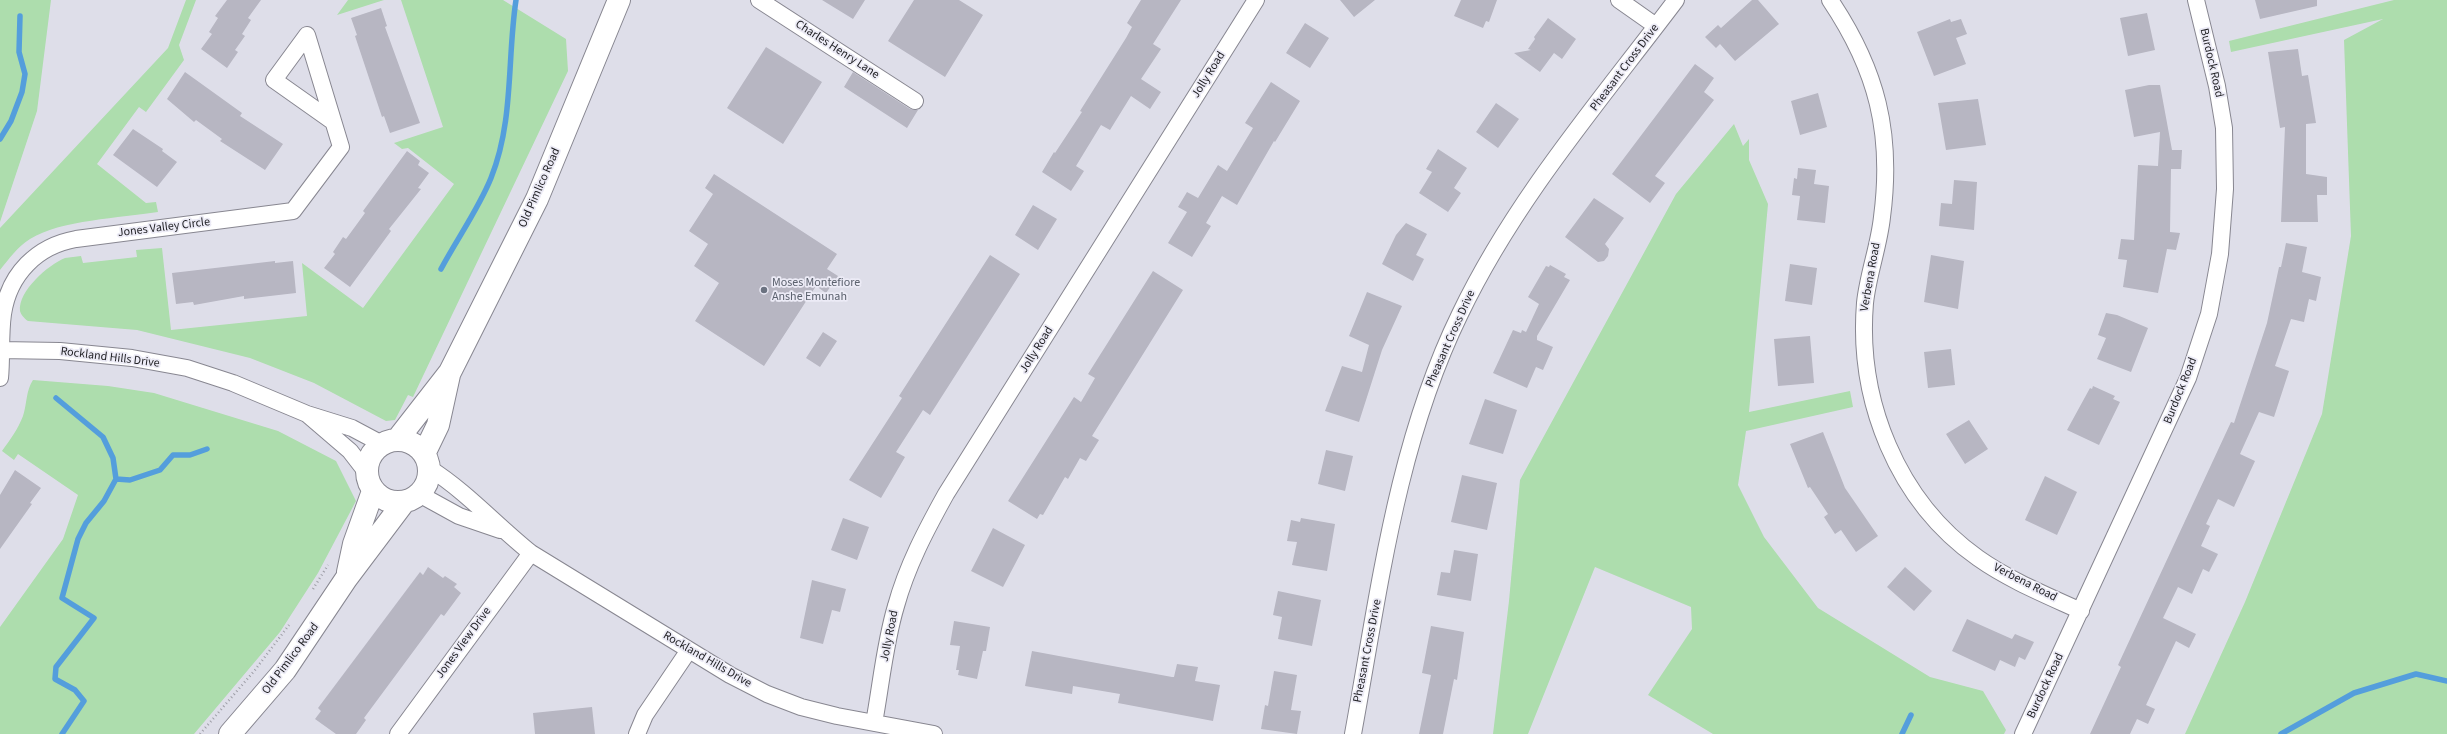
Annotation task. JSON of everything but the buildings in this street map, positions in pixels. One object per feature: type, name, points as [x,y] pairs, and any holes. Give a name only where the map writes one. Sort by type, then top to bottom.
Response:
[{"type":"street","name":"Old Pimlico Road","points":[[390,442],[450,372],[537,199],[619,0]]},
{"type":"street","name":"Charles Henry Lane","points":[[759,0],[915,101]]},
{"type":"street","name":"Jolly Road","points":[[874,723],[895,607],[909,567],[926,530],[946,494],[1256,0]]},
{"type":"street","points":[[1619,0],[1656,26]]},
{"type":"street","name":"Pheasant Cross Drive","points":[[1352,734],[1396,505],[1417,424],[1440,357],[1481,272],[1507,228],[1676,0]]},
{"type":"street","name":"Verbena Road","points":[[1830,0],[1850,30],[1865,60],[1878,101],[1885,139],[1886,178],[1882,218],[1865,301],[1863,335],[1866,368],[1873,405],[1887,445],[1904,477],[1926,508],[1950,535],[1977,557],[2009,578],[2081,611]]},
{"type":"street","name":"Burdock Road","points":[[2023,734],[2188,378],[2209,314],[2220,254],[2225,189],[2224,128],[2217,86],[2196,0]]},
{"type":"street","name":"Jones Valley Circle","points":[[1,350],[2,316],[7,295],[20,273],[44,250],[58,243],[76,239],[294,212],[341,147],[323,93],[307,36],[274,80],[332,121]]},
{"type":"street","name":"Rockland Hills Drive","points":[[1,350],[60,352],[124,357],[187,368],[240,386],[307,414],[390,442]]},
{"type":"street","points":[[0,378],[1,350]]},
{"type":"street","name":"Old Pimlico Road","points":[[427,461],[438,426],[450,372]]},
{"type":"street","name":"Rockland Hills Drive","points":[[307,414],[350,451],[370,482]]},
{"type":"street","points":[[390,442],[413,443],[427,461],[427,482],[412,498],[384,499],[370,482],[369,460],[390,442]]},
{"type":"street","name":"Rockland Hills Drive","points":[[427,461],[470,497],[504,531],[531,552],[730,675],[801,707],[934,734]]},
{"type":"street","name":"Old Pimlico Road","points":[[346,579],[370,482]]},
{"type":"street","name":"Old Pimlico Road","points":[[230,734],[285,670],[346,579],[412,498]]},
{"type":"street","name":"Rockland Hills Drive","points":[[412,498],[504,531]]},
{"type":"street","name":"Jones View Drive","points":[[398,734],[531,552]]},
{"type":"street","points":[[637,734],[645,715],[689,650]]},
{"type":"path","points":[[310,594],[331,560]]},
{"type":"path","points":[[200,734],[255,670],[293,620]]},
{"type":"green space","points":[[0,0],[51,0],[37,111],[0,222]]},
{"type":"green space","points":[[186,0],[196,0],[179,45],[184,60],[146,112],[139,107],[97,164],[146,203],[156,202],[158,212],[74,224],[43,233],[30,239],[21,246],[0,270],[0,228],[168,48]]},
{"type":"green space","points":[[348,0],[384,0],[337,15]]},
{"type":"green space","points":[[401,0],[503,0],[566,39],[568,71],[413,397],[408,395],[395,420],[386,421],[314,383],[250,358],[137,330],[28,321],[23,317],[20,311],[21,303],[29,287],[35,280],[58,261],[65,258],[81,256],[83,263],[137,257],[136,250],[162,248],[171,330],[307,316],[302,263],[363,308],[454,184],[408,148],[402,149],[394,143],[443,127]]},
{"type":"green space","points":[[2394,0],[2447,0],[2447,734],[2185,734],[2245,602],[2322,414],[2351,236],[2344,40],[2383,19],[2231,52],[2229,41]]},
{"type":"green space","points":[[1734,124],[1743,146],[1749,139],[1749,160],[1768,204],[1749,412],[1850,391],[1853,407],[1746,431],[1738,485],[1764,537],[1818,608],[1930,677],[1983,691],[2006,730],[2004,734],[1713,734],[1648,695],[1692,629],[1691,607],[1595,567],[1528,734],[1493,734],[1509,601],[1520,480],[1676,194]]},
{"type":"green space","points":[[33,380],[108,386],[154,393],[278,431],[336,461],[356,501],[318,573],[280,632],[194,734],[0,734],[0,627],[63,539],[78,495],[18,454],[14,460],[2,451],[21,421],[29,388]]},
{"type":"waterway","points":[[441,269],[480,201],[491,178],[498,156],[507,112],[513,22],[516,0]]},
{"type":"waterway","points":[[0,139],[11,121],[22,92],[25,74],[19,52],[20,16]]},
{"type":"waterway","points":[[56,398],[103,437],[113,458],[116,479],[104,501],[86,523],[78,539],[62,598],[94,618],[56,667],[55,679],[75,690],[84,701],[62,734]]},
{"type":"waterway","points":[[116,479],[130,480],[160,470],[173,455],[190,455],[207,449]]},
{"type":"waterway","points":[[2281,734],[2354,693],[2416,674],[2447,681]]},
{"type":"waterway","points":[[1902,734],[1911,715]]},
{"type":"place","name":"Moses Montefiore Anshe Emunah","points":[[764,290]]}]
